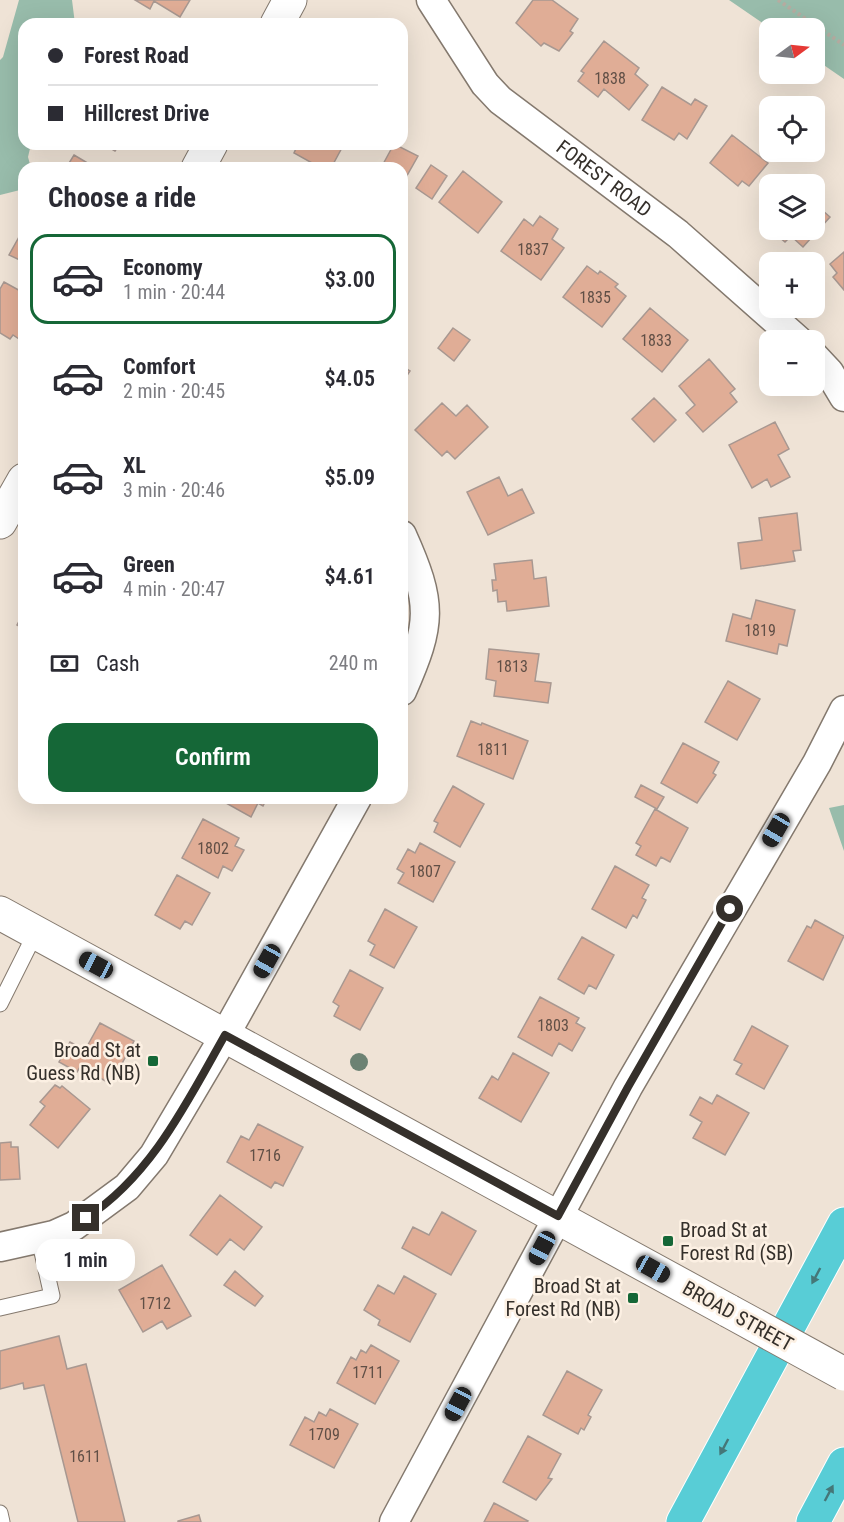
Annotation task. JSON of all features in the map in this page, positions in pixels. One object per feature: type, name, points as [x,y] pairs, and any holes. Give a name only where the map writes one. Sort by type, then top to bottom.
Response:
[{"type":"highway","points":[[683,1522],[844,1224]]},
{"type":"highway","points":[[813,1522],[844,1464]]},
{"type":"main road","points":[[280,18],[290,0]]},
{"type":"main road","points":[[0,522],[18,490]]},
{"type":"main road","name":"BROAD STREET","points":[[0,913],[844,1374]]},
{"type":"street","name":"FOREST ROAD","points":[[431,0],[485,84],[500,100],[678,234],[787,330]]},
{"type":"street","points":[[825,368],[844,397]]},
{"type":"street","points":[[408,550],[423,589],[426,614],[424,635],[408,676]]},
{"type":"street","points":[[394,1522],[628,1087],[817,763],[844,710]]},
{"type":"street","points":[[0,1247],[39,1239],[74,1226],[127,1187],[154,1155],[225,1035],[354,804]]},
{"type":"lane","points":[[0,1004],[36,932]]},
{"type":"lane","points":[[0,1308],[52,1296],[39,1239]]},
{"type":"lane","points":[[0,1513],[2,1522]]},
{"type":"path","points":[[778,0],[844,45]]},
{"type":"green space","points":[[19,0],[72,0],[74,18],[18,18],[18,150],[30,150],[29,162],[18,162],[18,190],[0,195],[0,60],[3,57]]},
{"type":"green space","points":[[729,0],[844,0],[844,79],[825,66],[825,18],[759,18],[759,20]]},
{"type":"green space","points":[[844,805],[844,851],[829,808]]},
{"type":"building","points":[[135,0],[190,0],[180,17],[154,1],[150,9]]},
{"type":"building","points":[[533,0],[552,0],[578,19],[570,31],[573,33],[559,51],[544,43],[541,46],[516,23]]},
{"type":"building","points":[[604,41],[639,68],[635,74],[648,85],[629,110],[604,89],[598,97],[578,81],[584,73],[581,71]]},
{"type":"building","points":[[662,87],[691,105],[695,99],[707,106],[687,139],[679,133],[674,140],[642,120]]},
{"type":"building","points":[[732,135],[759,156],[759,162],[768,163],[749,186],[742,181],[738,186],[710,163]]},
{"type":"building","points":[[295,150],[341,150],[334,162],[310,162],[294,153]]},
{"type":"building","points":[[391,150],[406,150],[418,156],[408,174],[408,162],[384,162]]},
{"type":"building","points":[[74,155],[86,162],[70,162]]},
{"type":"building","points":[[431,165],[447,176],[432,199],[416,188]]},
{"type":"building","points":[[463,171],[502,202],[478,233],[439,202]]},
{"type":"building","points":[[825,213],[830,217],[825,223]]},
{"type":"building","points":[[540,216],[558,229],[552,239],[564,248],[541,280],[501,251],[524,219],[533,226]]},
{"type":"building","points":[[18,239],[18,259],[9,255]]},
{"type":"building","points":[[795,240],[809,240],[803,247]]},
{"type":"building","points":[[844,252],[844,290],[833,277],[837,273],[830,264]]},
{"type":"building","points":[[587,266],[598,274],[600,271],[618,284],[615,287],[626,296],[602,327],[563,297]]},
{"type":"building","points":[[4,282],[18,290],[18,338],[13,335],[10,339],[0,333],[0,289]]},
{"type":"building","points":[[650,308],[688,340],[662,372],[623,339]]},
{"type":"building","points":[[453,328],[470,340],[454,361],[438,348]]},
{"type":"building","points":[[709,359],[735,389],[730,393],[737,402],[703,432],[686,413],[695,405],[679,386]]},
{"type":"building","points":[[654,398],[676,420],[654,442],[632,419]]},
{"type":"building","points":[[442,403],[456,416],[467,405],[488,427],[455,459],[447,451],[442,456],[415,430]]},
{"type":"building","points":[[775,422],[789,449],[778,455],[790,477],[771,487],[767,479],[752,488],[729,445]]},
{"type":"building","points":[[499,477],[508,496],[522,489],[534,513],[488,535],[467,492]]},
{"type":"building","points":[[797,513],[801,550],[793,551],[795,561],[741,569],[738,543],[762,540],[759,518]]},
{"type":"building","points":[[532,560],[534,579],[546,577],[549,606],[507,611],[506,601],[498,602],[497,590],[493,591],[492,580],[496,580],[494,564]]},
{"type":"building","points":[[756,600],[795,610],[787,646],[779,644],[777,654],[726,641],[733,614],[751,619]]},
{"type":"building","points":[[489,649],[539,654],[535,681],[551,683],[548,703],[494,696],[496,681],[486,679]]},
{"type":"building","points":[[728,681],[760,699],[737,740],[705,722]]},
{"type":"building","points":[[471,721],[528,741],[513,779],[457,756]]},
{"type":"building","points":[[683,743],[719,762],[713,773],[716,775],[697,803],[661,783]]},
{"type":"building","points":[[641,785],[664,797],[657,809],[635,797]]},
{"type":"building","points":[[453,786],[484,804],[460,847],[434,832],[438,823],[434,821]]},
{"type":"building","points":[[228,804],[258,804],[251,817]]},
{"type":"building","points":[[655,809],[688,828],[670,862],[661,857],[656,866],[636,855],[641,846],[636,843]]},
{"type":"building","points":[[203,819],[239,838],[235,846],[244,850],[232,871],[223,866],[218,878],[182,858]]},
{"type":"building","points":[[420,843],[455,862],[433,902],[398,883],[404,873],[397,869],[408,849],[415,853]]},
{"type":"building","points":[[615,866],[649,885],[642,898],[646,900],[637,918],[633,915],[626,928],[592,909]]},
{"type":"building","points":[[177,875],[210,893],[192,925],[185,921],[180,929],[155,915]]},
{"type":"building","points":[[385,909],[417,927],[394,968],[370,955],[375,945],[368,941]]},
{"type":"building","points":[[815,920],[844,936],[823,980],[788,961],[807,926],[811,928]]},
{"type":"building","points":[[582,937],[614,955],[596,989],[589,985],[584,994],[558,979]]},
{"type":"building","points":[[350,970],[383,988],[360,1030],[334,1016],[339,1006],[333,1002]]},
{"type":"building","points":[[540,997],[579,1018],[576,1023],[585,1028],[572,1051],[559,1043],[552,1056],[518,1037]]},
{"type":"building","points":[[100,1023],[134,1041],[111,1084],[80,1067],[77,1072],[59,1062],[70,1042],[85,1050]]},
{"type":"building","points":[[752,1026],[788,1046],[764,1089],[736,1074],[742,1064],[734,1060]]},
{"type":"building","points":[[513,1053],[549,1073],[521,1122],[479,1098],[492,1076],[498,1080]]},
{"type":"building","points":[[55,1085],[60,1088],[62,1086],[90,1109],[58,1148],[30,1125],[45,1106],[40,1102]]},
{"type":"building","points":[[717,1095],[749,1113],[725,1155],[693,1138],[702,1122],[690,1115],[700,1097],[712,1104]]},
{"type":"building","points":[[258,1124],[303,1147],[283,1186],[275,1182],[271,1188],[227,1162],[241,1136],[249,1140]]},
{"type":"building","points":[[11,1142],[11,1147],[18,1147],[20,1179],[0,1180],[0,1143]]},
{"type":"building","points":[[220,1195],[262,1227],[244,1250],[230,1239],[217,1255],[190,1235]]},
{"type":"building","points":[[442,1212],[476,1231],[451,1275],[402,1248],[413,1227],[429,1235]]},
{"type":"building","points":[[162,1265],[191,1316],[167,1329],[162,1321],[143,1332],[119,1290]]},
{"type":"building","points":[[235,1271],[263,1296],[255,1306],[224,1285]]},
{"type":"building","points":[[404,1276],[436,1294],[410,1342],[378,1325],[380,1320],[364,1310],[378,1285],[394,1294]]},
{"type":"building","points":[[59,1336],[67,1369],[86,1364],[125,1522],[78,1522],[44,1385],[24,1389],[23,1383],[0,1389],[0,1351]]},
{"type":"building","points":[[371,1345],[399,1361],[375,1404],[337,1383],[351,1357],[356,1360],[361,1350],[366,1353]]},
{"type":"building","points":[[567,1371],[602,1390],[588,1415],[591,1417],[584,1430],[581,1428],[578,1434],[543,1415]]},
{"type":"building","points":[[330,1409],[358,1424],[334,1468],[290,1445],[305,1417],[314,1422],[319,1412],[326,1416]]},
{"type":"building","points":[[528,1436],[561,1454],[548,1478],[552,1479],[536,1500],[503,1482]]},
{"type":"building","points":[[494,1503],[528,1521],[484,1522]]},
{"type":"building","points":[[199,1515],[201,1522],[178,1522],[178,1521]]},
{"type":"place","name":"Broad St at Guess Rd (NB)","points":[[153,1061]]},
{"type":"place","name":"Broad St at Forest Rd (SB)","points":[[668,1241]]},
{"type":"place","name":"Broad St at Forest Rd (NB)","points":[[633,1298]]},
{"type":"route","points":[[86,1218],[127,1187],[154,1155],[225,1035],[558,1216],[628,1087],[730,909]]}]
